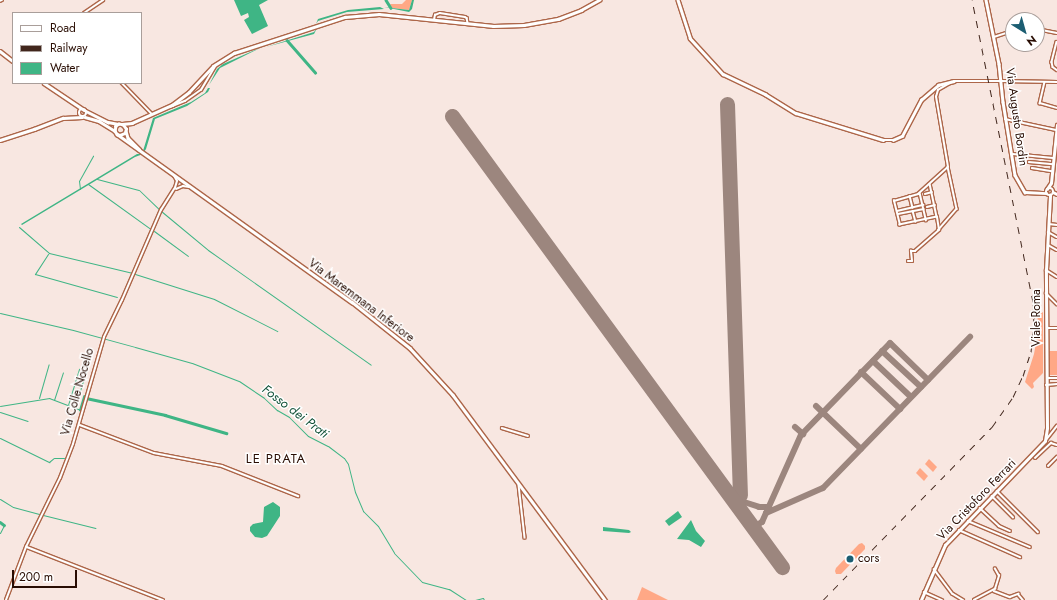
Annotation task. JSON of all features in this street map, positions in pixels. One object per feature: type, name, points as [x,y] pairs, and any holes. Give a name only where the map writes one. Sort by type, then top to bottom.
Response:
[{"type":"main road","points":[[45,84],[79,108],[108,122],[120,124],[132,123],[165,108],[182,98],[218,62],[241,51],[345,17],[379,14],[493,26],[534,24],[570,15],[599,0]]},
{"type":"main road","points":[[678,0],[690,38],[723,74],[767,95],[793,112],[882,139],[892,140],[902,136],[923,97],[938,85],[954,81],[1001,81]]},
{"type":"main road","name":"Via Augusto Bordin","points":[[986,0],[1001,81],[1005,119],[1015,175],[1022,189],[1028,193],[1046,190]]},
{"type":"main road","points":[[0,51],[12,60]]},
{"type":"main road","points":[[79,108],[84,117]]},
{"type":"main road","points":[[0,140],[85,111]]},
{"type":"main road","points":[[84,117],[85,111]]},
{"type":"main road","points":[[70,116],[84,117],[99,121],[117,134],[122,135],[132,123]]},
{"type":"main road","points":[[120,124],[126,130]]},
{"type":"main road","points":[[114,131],[115,127],[120,124]]},
{"type":"main road","points":[[1046,190],[1051,184],[1057,125]]},
{"type":"main road","name":"Via Maremmana Inferiore","points":[[126,130],[128,138],[140,151]]},
{"type":"main road","name":"Via Maremmana Inferiore","points":[[117,134],[352,302],[406,345],[445,386],[605,600]]},
{"type":"main road","points":[[1046,190],[1052,189],[1053,192],[1057,194]]},
{"type":"main road","points":[[1046,190],[1050,195],[1053,192]]},
{"type":"main road","name":"Viale Roma","points":[[1045,441],[1047,429],[1045,328],[1046,270],[1050,195]]},
{"type":"main road","name":"Via Cristoforo Ferrari","points":[[921,600],[944,547],[1045,441]]},
{"type":"street","points":[[85,12],[103,0]]},
{"type":"street","points":[[434,20],[435,15],[440,13],[465,17],[467,18],[468,23]]},
{"type":"street","points":[[1045,30],[1057,33]]},
{"type":"street","points":[[993,37],[1005,33]]},
{"type":"street","points":[[1057,42],[1052,62],[1054,68],[1057,70]]},
{"type":"street","points":[[165,108],[190,98],[206,84],[218,62]]},
{"type":"street","points":[[200,80],[206,84]]},
{"type":"street","points":[[908,261],[912,261],[911,251],[915,251],[939,230],[957,209],[936,96],[939,89],[954,81]]},
{"type":"street","points":[[1001,81],[1057,82]]},
{"type":"street","points":[[1045,82],[1040,103],[1057,108]]},
{"type":"street","points":[[123,84],[152,114]]},
{"type":"street","points":[[1005,119],[1056,133]]},
{"type":"street","points":[[1011,154],[1053,158]]},
{"type":"street","points":[[1029,162],[1053,164]]},
{"type":"street","points":[[937,217],[900,225],[894,200],[920,193],[948,167]]},
{"type":"street","points":[[1032,168],[1052,171]]},
{"type":"street","points":[[174,176],[176,180],[176,188],[189,186]]},
{"type":"street","name":"Via Colle Nocello","points":[[6,600],[26,547],[60,478],[79,425],[85,397],[104,337],[122,300],[161,210],[181,181]]},
{"type":"street","points":[[930,184],[939,230]]},
{"type":"street","points":[[925,194],[932,192]]},
{"type":"street","points":[[920,193],[926,220]]},
{"type":"street","points":[[910,196],[913,208]]},
{"type":"street","points":[[897,211],[923,205]]},
{"type":"street","points":[[927,207],[935,205]]},
{"type":"street","points":[[898,214],[924,209]]},
{"type":"street","points":[[913,211],[916,222]]},
{"type":"street","points":[[1049,224],[1057,225]]},
{"type":"street","points":[[1048,232],[1057,237]]},
{"type":"street","points":[[1047,245],[1057,250]]},
{"type":"street","points":[[1046,270],[1057,277]]},
{"type":"street","points":[[1046,293],[1057,304]]},
{"type":"street","points":[[1045,328],[1057,328]]},
{"type":"street","points":[[1046,378],[1057,378]]},
{"type":"street","points":[[1046,384],[1057,384]]},
{"type":"street","points":[[79,425],[154,453],[222,466],[298,496]]},
{"type":"street","points":[[1045,441],[1057,426]]},
{"type":"street","points":[[502,428],[528,436]]},
{"type":"street","points":[[1047,429],[1055,428]]},
{"type":"street","points":[[1036,458],[1051,442],[1057,445]]},
{"type":"street","points":[[1048,466],[1057,457]]},
{"type":"street","points":[[519,485],[525,538]]},
{"type":"street","points":[[997,491],[1038,532]]},
{"type":"street","points":[[992,496],[1013,517]]},
{"type":"street","points":[[980,508],[998,525],[1010,531]]},
{"type":"street","points":[[968,521],[1030,548]]},
{"type":"street","points":[[959,530],[1020,557]]},
{"type":"street","points":[[26,547],[163,600]]},
{"type":"street","points":[[934,569],[953,594],[963,600]]},
{"type":"street","points":[[994,569],[999,577],[994,591]]},
{"type":"street","points":[[974,600],[994,591],[1010,597],[1018,594],[1023,600]]},
{"type":"street","points":[[924,592],[942,600]]},
{"type":"shaded area","points":[[406,0],[412,0],[409,10],[392,8],[390,4],[402,4]]},
{"type":"shaded area","points":[[1043,312],[1043,373],[1033,383],[1034,387],[1032,389],[1025,382],[1034,354],[1039,325],[1037,316]]},
{"type":"shaded area","points":[[1047,351],[1057,351],[1057,375],[1048,375]]},
{"type":"shaded area","points":[[929,459],[937,467],[933,472],[925,464]]},
{"type":"shaded area","points":[[920,468],[928,476],[924,481],[916,473]]},
{"type":"shaded area","name":"cors","points":[[862,543],[865,546],[865,549],[841,574],[836,574],[836,568],[859,544]]},
{"type":"shaded area","points":[[642,587],[668,600],[637,600]]},
{"type":"water","points":[[234,0],[268,0],[259,5],[268,26],[252,34],[244,20],[249,17],[248,13],[241,16]]},
{"type":"water","points":[[412,0],[414,0],[412,9],[409,12],[384,7],[409,10]]},
{"type":"water","points":[[380,7],[384,9],[347,12],[318,21],[316,24],[318,19],[348,10]]},
{"type":"water","points":[[317,28],[314,34],[266,47],[314,32]]},
{"type":"water","points":[[264,46],[220,68],[209,85],[217,69],[223,64]]},
{"type":"water","points":[[208,88],[210,88],[208,92],[187,106],[155,119],[146,149],[144,152],[143,151],[153,118],[191,102],[205,93]]},
{"type":"water","points":[[137,154],[143,154],[135,157],[22,225],[21,224]]},
{"type":"water","points":[[273,502],[280,507],[280,516],[267,536],[262,538],[255,537],[250,531],[250,527],[253,524],[263,522],[264,507]]},
{"type":"water","points":[[678,511],[682,517],[669,526],[665,521]]},
{"type":"water","points":[[691,520],[696,531],[705,541],[701,547],[689,540],[677,539]]},
{"type":"water","points":[[603,527],[629,530],[631,532],[603,531]]},
{"type":"waterway","points":[[386,0],[391,8]]},
{"type":"waterway","points":[[287,40],[315,72]]},
{"type":"waterway","points":[[80,189],[79,181],[93,156]]},
{"type":"waterway","points":[[97,179],[139,190],[159,209]]},
{"type":"waterway","points":[[88,184],[152,230]]},
{"type":"waterway","points":[[161,211],[208,250],[371,365]]},
{"type":"waterway","points":[[19,227],[49,253],[133,273]]},
{"type":"waterway","points":[[154,231],[188,256]]},
{"type":"waterway","points":[[48,254],[35,274],[117,297]]},
{"type":"waterway","points":[[135,274],[214,299],[277,331]]},
{"type":"waterway","name":"Fosso dei Prati","points":[[0,313],[73,330],[192,363],[239,381],[264,398],[277,410],[289,417],[308,436],[328,446],[344,458],[348,464],[355,492],[363,511],[378,526],[394,553],[422,582],[449,589],[466,600]]},
{"type":"waterway","points":[[39,398],[49,364]]},
{"type":"waterway","points":[[68,405],[79,369]]},
{"type":"waterway","points":[[75,407],[86,371]]},
{"type":"waterway","points":[[54,400],[63,372]]},
{"type":"waterway","points":[[80,410],[84,397]]},
{"type":"waterway","points":[[0,406],[49,398],[80,410]]},
{"type":"waterway","points":[[86,398],[165,415],[226,433]]},
{"type":"waterway","points":[[0,412],[28,421]]},
{"type":"waterway","points":[[0,438],[49,462],[54,458],[64,458]]},
{"type":"waterway","points":[[0,499],[13,507],[40,514]]},
{"type":"waterway","points":[[43,515],[95,528]]},
{"type":"waterway","points":[[0,522],[4,525]]},
{"type":"waterway","points":[[0,533],[4,525]]},
{"type":"waterway","name":"Fosso dei Prati","points":[[475,600],[483,598],[484,600]]},
{"type":"taxiway","points":[[766,513],[823,488],[970,337]]},
{"type":"taxiway","points":[[753,528],[762,522],[801,435],[890,343],[928,380]]},
{"type":"taxiway","points":[[882,351],[921,387]]},
{"type":"taxiway","points":[[873,361],[911,397]]},
{"type":"taxiway","points":[[861,372],[900,409]]},
{"type":"taxiway","points":[[816,406],[861,449]]},
{"type":"taxiway","points":[[795,427],[803,434]]},
{"type":"taxiway","points":[[740,495],[744,502],[759,507],[769,507]]},
{"type":"runway","points":[[727,104],[740,495]]},
{"type":"runway","points":[[452,116],[782,567]]},
{"type":"railway","points":[[823,600],[992,427],[1013,397],[1023,376],[1031,352],[1034,325],[1033,302],[972,0]]},
{"type":"place","name":"cors","points":[[850,559]]},
{"type":"district","name":"LE PRATA","points":[[276,459]]}]
